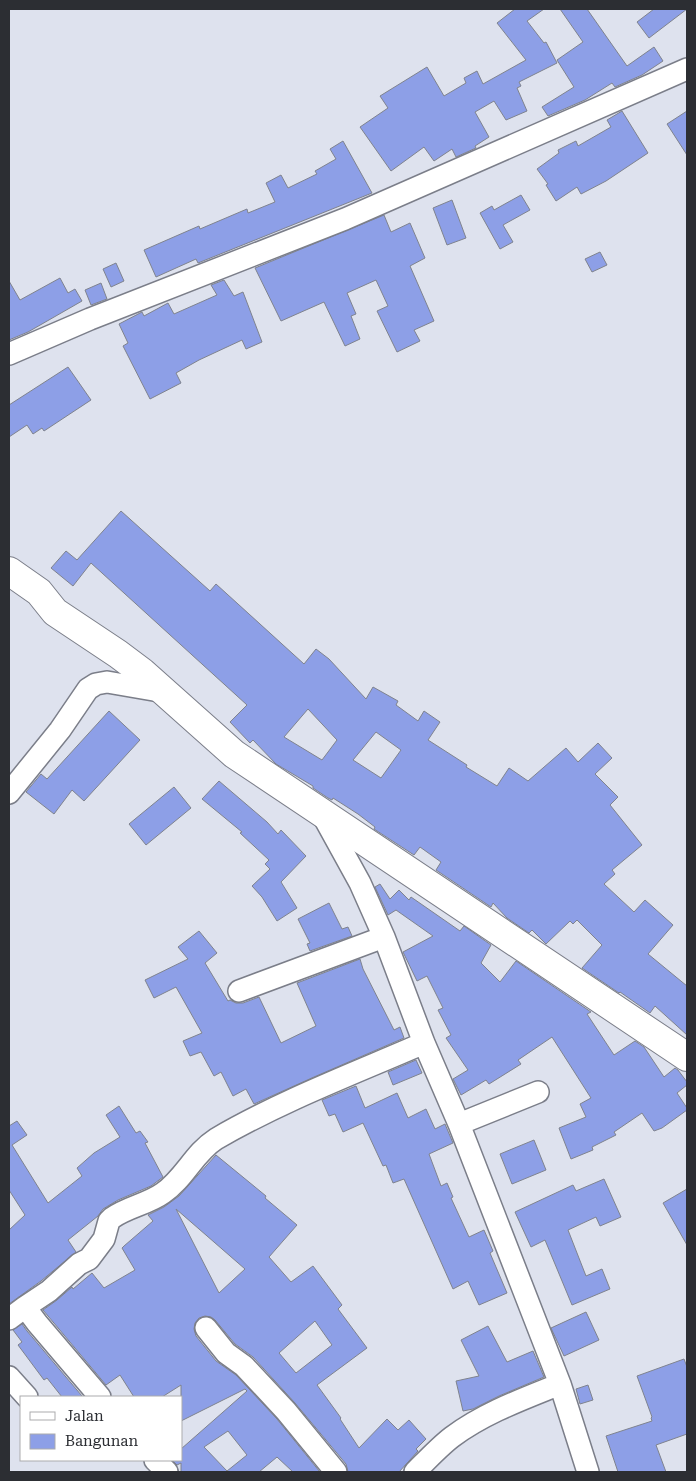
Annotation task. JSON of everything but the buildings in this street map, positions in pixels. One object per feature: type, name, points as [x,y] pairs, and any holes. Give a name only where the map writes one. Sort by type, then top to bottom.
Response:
[{"type":"main road","points":[[9,571],[33,600],[118,654],[165,692],[234,754],[687,1057]]},
{"type":"street","points":[[9,354],[90,319],[345,219],[687,69]]},
{"type":"street","points":[[9,792],[55,736],[88,689],[96,684],[107,682],[165,692]]},
{"type":"street","points":[[322,814],[360,884],[384,937],[424,1043],[459,1124],[560,1384],[588,1472]]},
{"type":"street","points":[[239,991],[384,937]]},
{"type":"street","points":[[98,1396],[37,1323],[17,1313],[48,1291],[79,1264],[89,1260],[104,1239],[109,1221],[112,1218],[164,1193],[201,1152],[215,1140],[290,1102],[424,1043]]},
{"type":"street","points":[[459,1124],[538,1092]]},
{"type":"street","points":[[206,1328],[226,1353],[244,1366],[286,1411],[336,1472]]},
{"type":"street","points":[[9,1377],[26,1396]]},
{"type":"street","points":[[415,1472],[452,1437],[475,1422],[501,1408],[560,1384]]},
{"type":"street","points":[[156,1461],[167,1472]]}]
